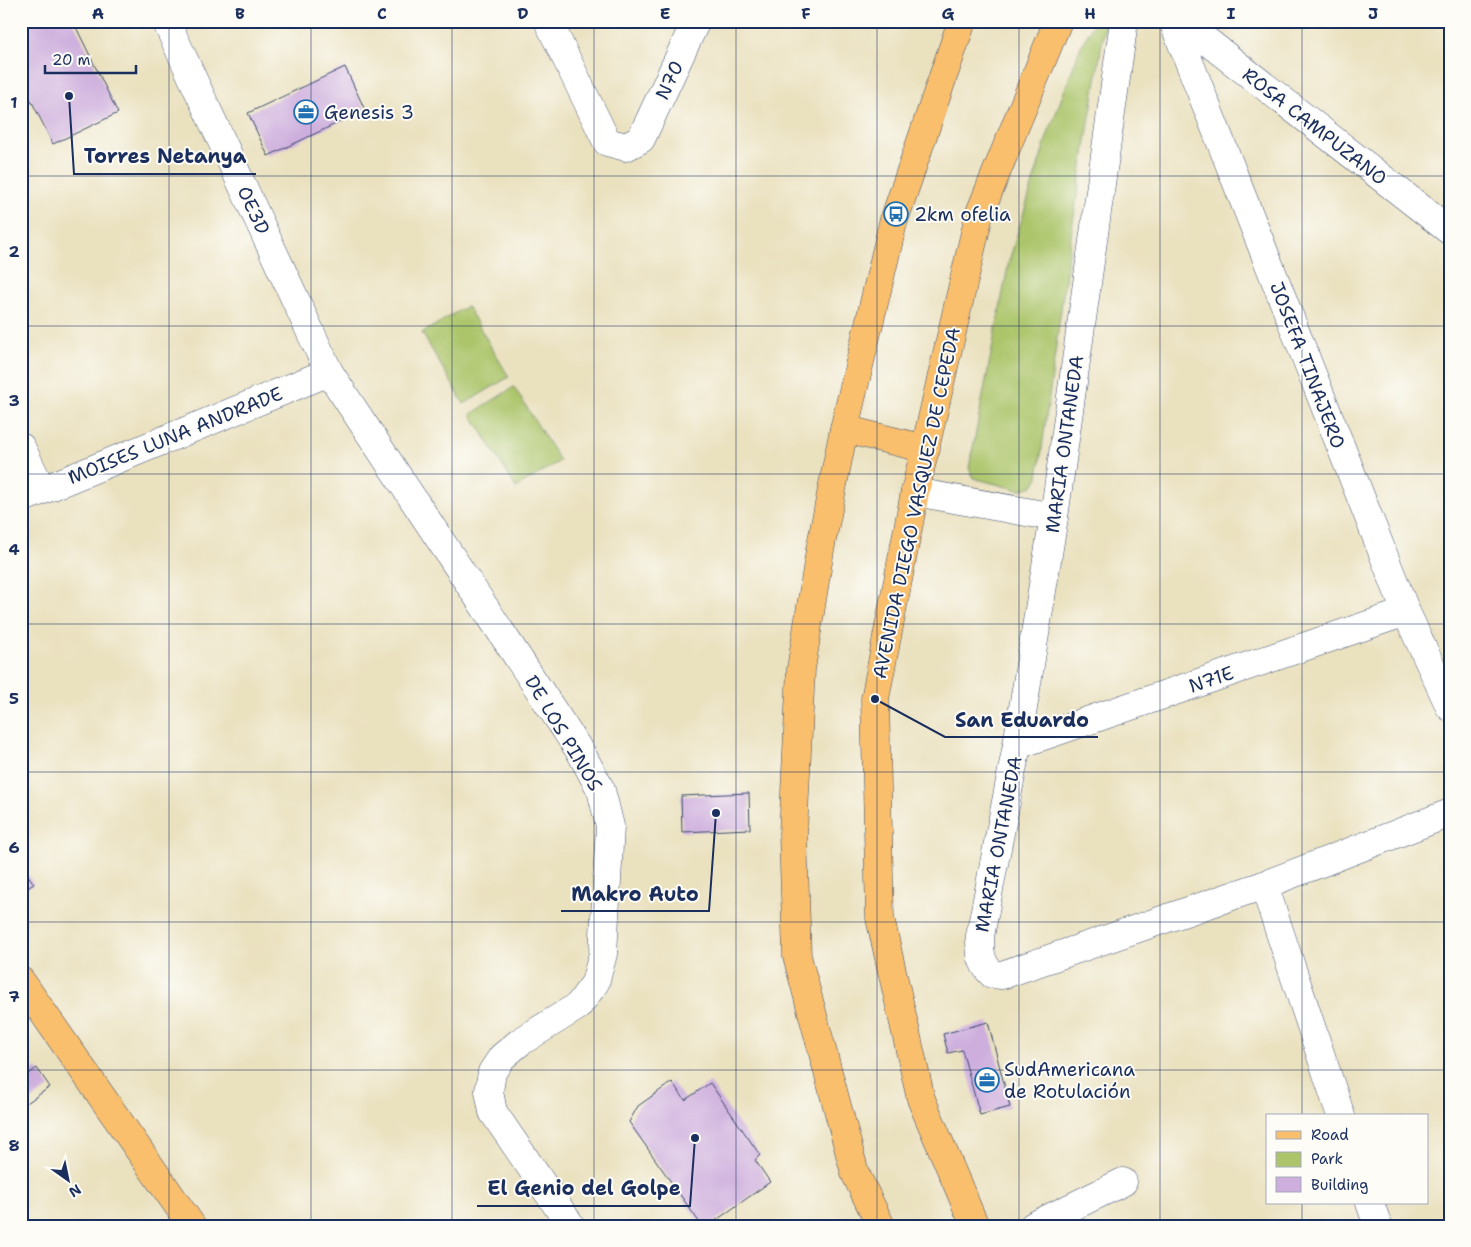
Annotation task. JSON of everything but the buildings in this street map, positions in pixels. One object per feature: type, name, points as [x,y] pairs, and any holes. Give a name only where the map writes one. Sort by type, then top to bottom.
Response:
[{"type":"main road","points":[[881,1226],[856,1173],[797,956],[793,834],[801,669],[820,550],[844,429],[893,223],[962,21]]},
{"type":"main road","name":"AVENIDA DIEGO VASQUEZ DE CEPEDA","points":[[975,1226],[921,1099],[880,918],[875,699],[915,492],[980,215],[1058,21]]},
{"type":"main road","points":[[844,429],[926,449]]},
{"type":"main road","points":[[21,981],[192,1226]]},
{"type":"street","name":"OE3D","points":[[166,21],[329,372]]},
{"type":"street","name":"N70","points":[[548,21],[607,142],[626,147],[641,139],[696,21]]},
{"type":"street","name":"MARIA ONTANEDA","points":[[1124,21],[1054,517],[1017,745],[980,936],[980,953],[983,965],[992,974],[1002,975],[1264,885],[1450,813]]},
{"type":"street","name":"JOSEFA TINAJERO","points":[[1173,21],[1406,612],[1450,707]]},
{"type":"street","name":"ROSA CAMPUZANO","points":[[1181,21],[1450,231]]},
{"type":"street","name":"MOISES LUNA ANDRADE","points":[[32,494],[329,372]]},
{"type":"street","name":"DE LOS PINOS","points":[[329,372],[580,753],[601,790],[610,826],[603,954],[595,983],[578,1006],[520,1042],[502,1057],[492,1072],[489,1090],[494,1112],[571,1226]]},
{"type":"street","points":[[21,447],[32,494]]},
{"type":"street","points":[[915,492],[1054,517]]},
{"type":"street","name":"N71E","points":[[1017,745],[1406,612]]},
{"type":"street","points":[[1264,885],[1340,1114]]},
{"type":"street","points":[[1033,1226],[1123,1182]]},
{"type":"street","points":[[1370,1204],[1378,1226]]},
{"type":"green space","points":[[1095,21],[1104,21],[1105,24],[1073,222],[1038,477],[1033,486],[1019,490],[973,478],[969,468],[1009,261],[1047,137],[1081,46]]},
{"type":"green space","points":[[467,306],[509,377],[464,404],[422,333]]},
{"type":"green space","points":[[514,387],[560,461],[516,488],[471,414]]},
{"type":"place","name":"Torres Netanya","points":[[69,96]]},
{"type":"place","name":"Genesis 3","points":[[306,112]]},
{"type":"place","name":"2km ofelia","points":[[896,214]]},
{"type":"place","name":"San Eduardo","points":[[875,699]]},
{"type":"place","name":"Makro Auto","points":[[716,813]]},
{"type":"place","name":"SudAmericana de Rotulación","points":[[987,1080]]},
{"type":"place","name":"El Genio del Golpe","points":[[695,1138]]}]
